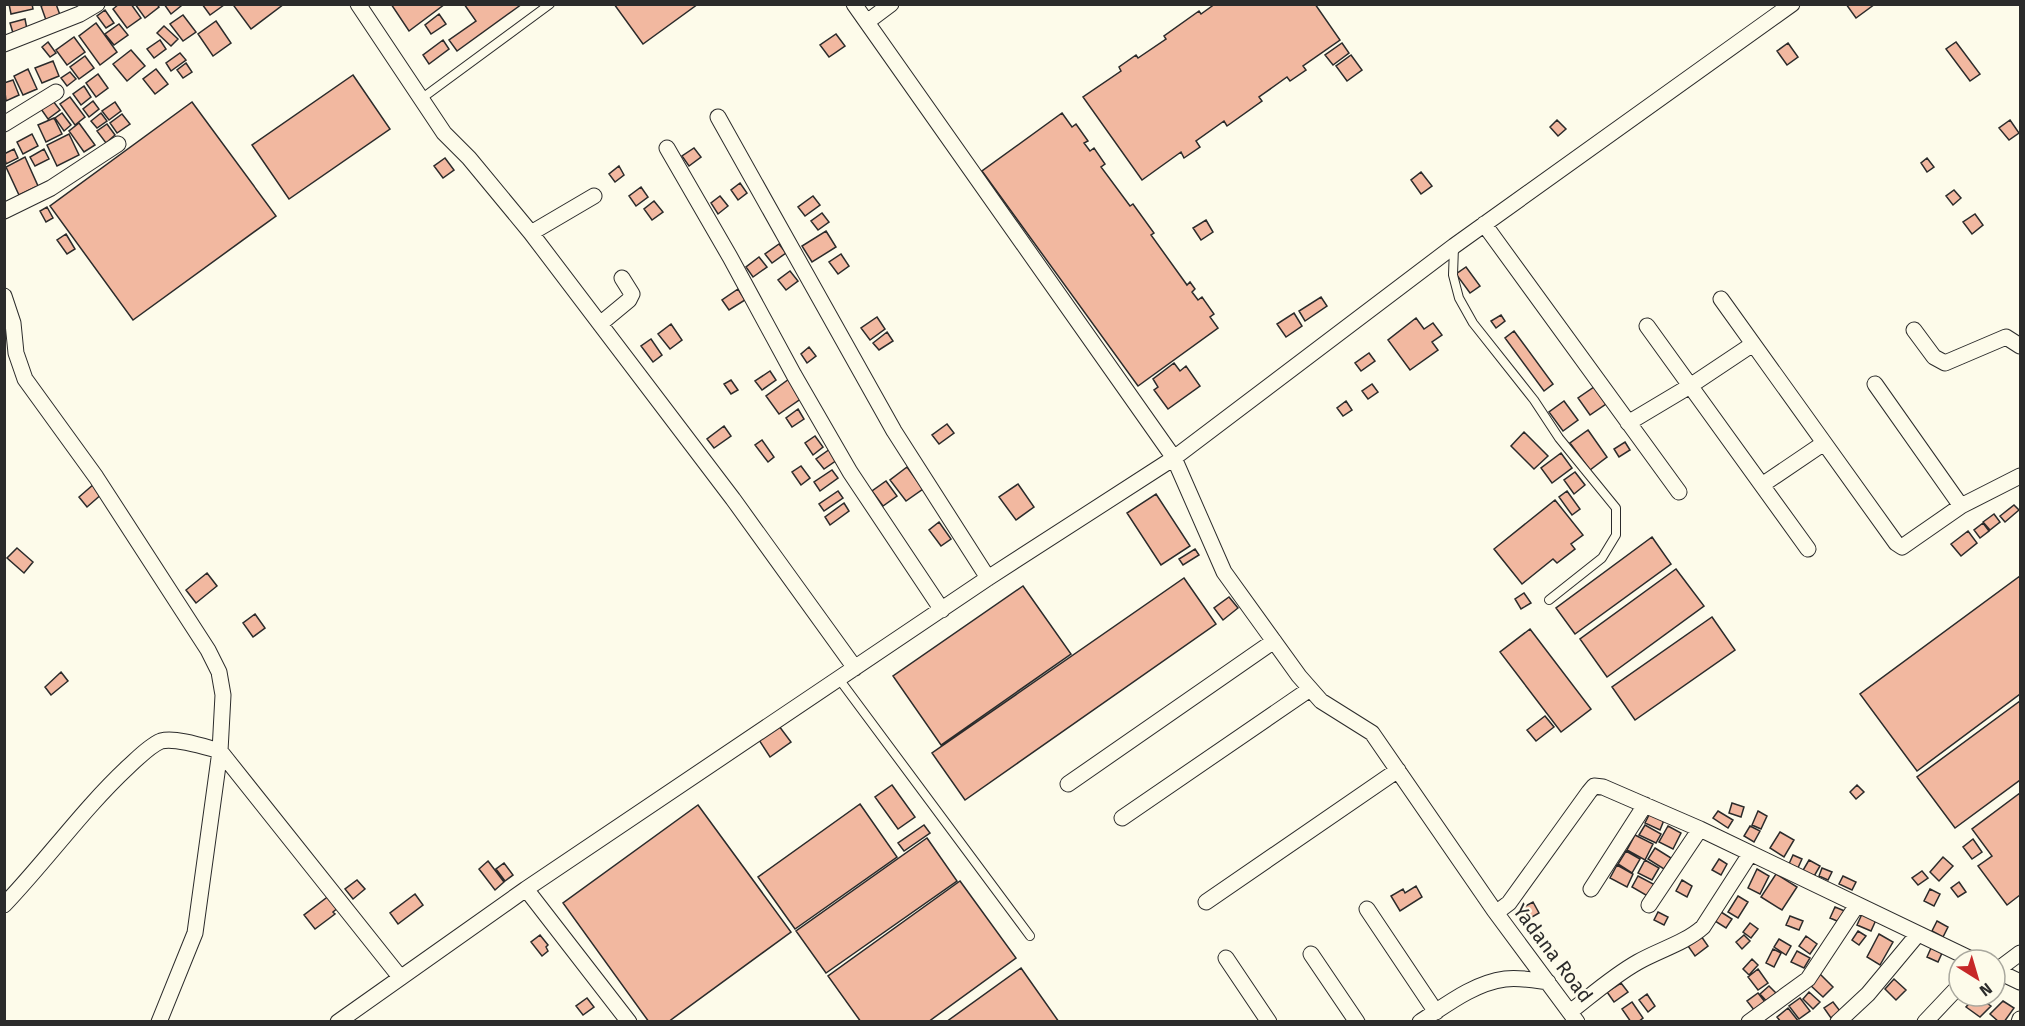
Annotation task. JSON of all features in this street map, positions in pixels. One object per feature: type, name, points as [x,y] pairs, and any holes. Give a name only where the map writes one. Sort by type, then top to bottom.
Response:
[{"type":"street","points":[[4,44],[80,14],[97,4]]},
{"type":"street","points":[[358,4],[444,133],[469,158],[531,233],[733,499],[855,668]]},
{"type":"street","name":"Yadana Road","points":[[854,4],[1174,458],[1224,572],[1310,689],[1325,704],[1369,730],[1494,910],[1574,1017]]},
{"type":"street","points":[[867,22],[891,4]]},
{"type":"street","points":[[338,1022],[526,889],[988,578],[1174,458],[1454,246],[1792,4]]},
{"type":"street","points":[[4,124],[56,92]]},
{"type":"street","points":[[718,117],[894,431],[988,578]]},
{"type":"street","points":[[4,211],[51,188],[118,144]]},
{"type":"street","points":[[667,148],[850,472],[942,610]]},
{"type":"street","points":[[531,233],[594,196]]},
{"type":"street","points":[[1485,224],[1678,492]]},
{"type":"street","points":[[600,324],[629,300],[632,294],[622,278]]},
{"type":"street","points":[[1721,299],[1896,543],[1902,547],[1961,506],[2020,476]]},
{"type":"street","points":[[5,300],[13,323],[11,349],[25,379],[96,477],[208,650],[219,672],[223,695],[220,751],[195,933],[159,1022]]},
{"type":"street","points":[[1647,326],[1808,549]]},
{"type":"street","points":[[1914,330],[1934,357],[1945,363],[2006,338],[2020,346]]},
{"type":"street","points":[[1628,423],[1690,386],[1753,344]]},
{"type":"street","points":[[1875,384],[1961,506]]},
{"type":"street","points":[[1762,485],[1824,443]]},
{"type":"street","points":[[1068,784],[1274,641]]},
{"type":"street","points":[[1122,818],[1310,689]]},
{"type":"street","points":[[4,905],[116,778],[142,754],[159,742],[169,740],[220,751],[400,977]]},
{"type":"street","points":[[1206,902],[1398,770]]},
{"type":"street","points":[[1494,910],[1501,909],[1509,903],[1594,786],[1603,787],[1700,829],[1948,948]]},
{"type":"street","points":[[1591,890],[1646,805]]},
{"type":"street","points":[[1649,905],[1700,829]]},
{"type":"street","points":[[1574,1017],[1626,969],[1682,939],[1693,936],[1703,927],[1750,854]]},
{"type":"street","points":[[526,889],[629,1022]]},
{"type":"street","points":[[1749,1022],[1808,979],[1857,905]]},
{"type":"street","points":[[1367,909],[1436,1012]]},
{"type":"street","points":[[1838,1022],[1868,994],[1918,934]]},
{"type":"street","points":[[2007,962],[2020,953]]},
{"type":"street","points":[[1311,954],[1357,1022]]},
{"type":"street","points":[[1226,958],[1269,1022]]},
{"type":"street","points":[[1420,1022],[1474,989],[1492,982],[1514,979],[1548,982]]},
{"type":"street","points":[[1925,1022],[1947,999]]},
{"type":"lane","points":[[421,99],[550,4]]},
{"type":"lane","points":[[1454,246],[1453,275],[1459,298],[1473,323],[1534,400],[1559,438],[1616,508],[1616,536],[1602,558],[1550,600]]},
{"type":"lane","points":[[839,679],[1030,936]]},
{"type":"building","points":[[9,4],[32,4],[33,9],[11,14]]},
{"type":"building","points":[[56,4],[60,15],[46,20],[41,6]]},
{"type":"building","points":[[119,4],[131,4],[141,18],[127,28],[113,9]]},
{"type":"building","points":[[135,4],[157,4],[159,7],[145,18]]},
{"type":"building","points":[[164,4],[179,4],[181,6],[171,14]]},
{"type":"building","points":[[202,4],[223,4],[224,5],[210,15]]},
{"type":"building","points":[[237,4],[284,4],[251,29],[234,6]]},
{"type":"building","points":[[391,4],[445,4],[409,31]]},
{"type":"building","points":[[464,4],[522,4],[457,51],[449,40],[476,21]]},
{"type":"building","points":[[614,4],[698,4],[643,44]]},
{"type":"building","points":[[1215,4],[1315,4],[1340,40],[1303,66],[1306,70],[1290,81],[1287,77],[1259,97],[1262,101],[1227,126],[1224,121],[1196,141],[1200,147],[1184,158],[1181,152],[1142,180],[1083,97],[1121,71],[1119,67],[1136,55],[1138,58],[1166,39],[1164,36],[1199,11],[1201,14]]},
{"type":"building","points":[[1846,4],[1875,4],[1856,18]]},
{"type":"building","points":[[105,10],[114,23],[106,28],[97,16]]},
{"type":"building","points":[[439,14],[446,24],[431,34],[425,25]]},
{"type":"building","points":[[183,15],[196,32],[183,41],[170,24]]},
{"type":"building","points":[[25,19],[27,29],[13,33],[10,23]]},
{"type":"building","points":[[216,21],[231,43],[213,56],[198,34]]},
{"type":"building","points":[[96,23],[117,52],[100,65],[79,36]]},
{"type":"building","points":[[119,24],[128,35],[114,45],[105,34]]},
{"type":"building","points":[[164,26],[178,39],[171,46],[157,33]]},
{"type":"building","points":[[836,34],[845,46],[829,57],[820,45]]},
{"type":"building","points":[[74,37],[85,52],[67,65],[56,50]]},
{"type":"building","points":[[160,40],[166,49],[154,58],[147,49]]},
{"type":"building","points":[[443,40],[449,49],[429,64],[423,55]]},
{"type":"building","points":[[48,42],[56,53],[50,57],[42,47]]},
{"type":"building","points":[[1956,42],[1980,74],[1970,81],[1946,49]]},
{"type":"building","points":[[1342,43],[1349,53],[1333,65],[1325,55]]},
{"type":"building","points":[[1788,43],[1798,57],[1787,65],[1777,51]]},
{"type":"building","points":[[131,50],[145,66],[127,81],[113,64]]},
{"type":"building","points":[[180,53],[186,60],[171,71],[166,63]]},
{"type":"building","points":[[1351,55],[1362,70],[1347,81],[1336,66]]},
{"type":"building","points":[[85,56],[94,68],[79,79],[70,67]]},
{"type":"building","points":[[53,61],[59,76],[42,83],[35,68]]},
{"type":"building","points":[[186,63],[192,72],[183,78],[177,70]]},
{"type":"building","points":[[28,69],[37,89],[23,95],[14,76]]},
{"type":"building","points":[[156,69],[168,84],[155,94],[143,79]]},
{"type":"building","points":[[70,72],[76,79],[67,86],[61,78]]},
{"type":"building","points":[[98,74],[108,88],[96,97],[86,83]]},
{"type":"building","points":[[353,75],[390,129],[289,199],[252,145]]},
{"type":"building","points":[[13,80],[19,95],[6,101],[4,83]]},
{"type":"building","points":[[84,86],[91,97],[81,105],[73,94]]},
{"type":"building","points":[[70,97],[85,117],[75,125],[60,104]]},
{"type":"building","points":[[53,101],[60,110],[48,119],[41,109]]},
{"type":"building","points":[[93,101],[99,109],[89,117],[83,109]]},
{"type":"building","points":[[115,102],[121,111],[109,120],[102,111]]},
{"type":"building","points":[[192,102],[276,216],[133,320],[50,206]]},
{"type":"building","points":[[62,113],[71,125],[64,131],[55,118]]},
{"type":"building","points":[[101,113],[107,121],[97,128],[91,121]]},
{"type":"building","points":[[1062,113],[1072,127],[1076,124],[1088,141],[1084,143],[1090,151],[1094,148],[1105,164],[1101,167],[1130,206],[1133,204],[1154,233],[1151,235],[1187,285],[1190,282],[1195,289],[1192,292],[1198,300],[1202,297],[1214,314],[1210,317],[1218,328],[1138,386],[982,171]]},
{"type":"building","points":[[122,114],[130,124],[117,133],[110,123]]},
{"type":"building","points":[[54,118],[62,134],[46,142],[38,125]]},
{"type":"building","points":[[1557,120],[1566,129],[1558,136],[1550,127]]},
{"type":"building","points":[[2010,120],[2019,133],[2009,140],[1999,128]]},
{"type":"building","points":[[79,123],[95,145],[84,152],[69,131]]},
{"type":"building","points":[[107,124],[115,135],[106,143],[97,131]]},
{"type":"building","points":[[32,134],[38,146],[23,154],[17,142]]},
{"type":"building","points":[[69,134],[79,155],[57,166],[47,145]]},
{"type":"building","points":[[694,148],[701,157],[689,166],[682,156]]},
{"type":"building","points":[[14,149],[18,158],[6,164],[4,154]]},
{"type":"building","points":[[44,149],[49,159],[35,166],[30,157]]},
{"type":"building","points":[[25,157],[38,186],[19,195],[6,167]]},
{"type":"building","points":[[445,158],[454,170],[443,178],[434,166]]},
{"type":"building","points":[[1927,158],[1934,167],[1927,172],[1921,163]]},
{"type":"building","points":[[619,166],[624,175],[615,182],[609,174]]},
{"type":"building","points":[[1421,172],[1432,186],[1421,194],[1411,180]]},
{"type":"building","points":[[740,183],[747,193],[738,200],[731,190]]},
{"type":"building","points":[[641,187],[648,197],[636,206],[629,196]]},
{"type":"building","points":[[1954,190],[1961,198],[1953,205],[1946,196]]},
{"type":"building","points":[[720,196],[728,206],[718,214],[711,203]]},
{"type":"building","points":[[813,196],[820,205],[805,216],[798,207]]},
{"type":"building","points":[[654,201],[663,212],[652,220],[644,209]]},
{"type":"building","points":[[47,207],[53,218],[46,222],[40,211]]},
{"type":"building","points":[[822,213],[829,222],[818,230],[811,221]]},
{"type":"building","points":[[1975,214],[1983,225],[1972,234],[1963,222]]},
{"type":"building","points":[[1206,220],[1213,232],[1201,240],[1193,228]]},
{"type":"building","points":[[826,231],[836,247],[812,262],[802,246]]},
{"type":"building","points":[[66,234],[75,249],[67,254],[57,240]]},
{"type":"building","points":[[779,244],[786,253],[772,263],[765,254]]},
{"type":"building","points":[[841,254],[849,266],[838,274],[829,262]]},
{"type":"building","points":[[759,257],[767,267],[753,277],[746,267]]},
{"type":"building","points":[[1466,267],[1480,286],[1470,293],[1456,274]]},
{"type":"building","points":[[790,271],[798,281],[786,290],[778,280]]},
{"type":"building","points":[[738,289],[745,300],[729,310],[722,300]]},
{"type":"building","points":[[1321,297],[1327,306],[1305,321],[1299,311]]},
{"type":"building","points":[[1294,313],[1302,326],[1286,337],[1277,324]]},
{"type":"building","points":[[1501,315],[1505,321],[1496,328],[1491,321]]},
{"type":"building","points":[[877,317],[885,329],[870,340],[861,328]]},
{"type":"building","points":[[1416,318],[1424,329],[1433,323],[1442,335],[1432,342],[1438,350],[1410,370],[1388,340]]},
{"type":"building","points":[[671,324],[682,340],[670,349],[658,334]]},
{"type":"building","points":[[1514,331],[1553,384],[1544,391],[1505,338]]},
{"type":"building","points":[[887,332],[893,341],[879,350],[873,343]]},
{"type":"building","points":[[651,339],[662,355],[653,362],[641,346]]},
{"type":"building","points":[[809,347],[816,356],[807,363],[801,354]]},
{"type":"building","points":[[1369,353],[1375,361],[1361,371],[1355,363]]},
{"type":"building","points":[[1174,363],[1180,371],[1186,366],[1200,386],[1168,409],[1154,390],[1158,387],[1153,379]]},
{"type":"building","points":[[770,371],[776,380],[762,390],[755,381]]},
{"type":"building","points":[[789,379],[802,398],[779,414],[766,396]]},
{"type":"building","points":[[731,380],[738,390],[731,394],[724,384]]},
{"type":"building","points":[[1372,384],[1378,392],[1368,399],[1362,391]]},
{"type":"building","points":[[1594,387],[1606,404],[1590,415],[1578,398]]},
{"type":"building","points":[[1346,401],[1352,410],[1343,416],[1337,408]]},
{"type":"building","points":[[1564,401],[1578,420],[1563,431],[1549,412]]},
{"type":"building","points":[[798,409],[804,419],[792,427],[786,418]]},
{"type":"building","points":[[947,424],[954,433],[939,444],[932,435]]},
{"type":"building","points":[[724,426],[731,436],[714,448],[707,439]]},
{"type":"building","points":[[1588,430],[1607,457],[1590,470],[1570,443]]},
{"type":"building","points":[[1524,432],[1548,456],[1534,469],[1511,446]]},
{"type":"building","points":[[815,436],[823,447],[813,455],[805,443]]},
{"type":"building","points":[[762,440],[774,457],[768,462],[755,445]]},
{"type":"building","points":[[1625,442],[1630,450],[1619,457],[1614,449]]},
{"type":"building","points":[[830,449],[837,460],[824,469],[816,459]]},
{"type":"building","points":[[1561,453],[1572,468],[1552,483],[1541,468]]},
{"type":"building","points":[[801,466],[810,478],[801,485],[792,472]]},
{"type":"building","points":[[907,467],[923,489],[906,501],[890,480]]},
{"type":"building","points":[[832,470],[838,478],[820,491],[814,482]]},
{"type":"building","points":[[1575,472],[1585,485],[1574,494],[1564,480]]},
{"type":"building","points":[[886,481],[897,496],[883,506],[872,491]]},
{"type":"building","points":[[94,484],[103,493],[87,507],[79,497]]},
{"type":"building","points":[[1018,484],[1034,507],[1016,520],[999,497]]},
{"type":"building","points":[[838,491],[843,498],[824,511],[819,504]]},
{"type":"building","points":[[1567,491],[1580,509],[1572,515],[1559,497]]},
{"type":"building","points":[[1156,494],[1190,546],[1161,565],[1127,513]]},
{"type":"building","points":[[1555,500],[1583,535],[1571,544],[1575,549],[1557,563],[1553,559],[1522,584],[1494,549]]},
{"type":"building","points":[[844,503],[849,511],[830,525],[825,517]]},
{"type":"building","points":[[2014,505],[2019,510],[2005,522],[2000,516]]},
{"type":"building","points":[[1994,514],[2000,522],[1990,530],[1983,522]]},
{"type":"building","points":[[939,522],[951,539],[941,546],[929,530]]},
{"type":"building","points":[[1983,523],[1989,531],[1980,538],[1974,530]]},
{"type":"building","points":[[1968,531],[1977,543],[1961,556],[1951,544]]},
{"type":"building","points":[[1652,537],[1671,564],[1575,634],[1556,608]]},
{"type":"building","points":[[17,548],[33,562],[24,573],[7,558]]},
{"type":"building","points":[[1195,549],[1199,555],[1183,565],[1179,559]]},
{"type":"building","points":[[1676,569],[1704,606],[1607,677],[1580,639]]},
{"type":"building","points":[[207,573],[217,586],[196,603],[186,590]]},
{"type":"building","points":[[2020,576],[2020,694],[1917,771],[1860,694]]},
{"type":"building","points":[[1184,578],[1216,624],[965,800],[932,753]]},
{"type":"building","points":[[1023,586],[1071,654],[941,745],[893,676]]},
{"type":"building","points":[[1524,593],[1531,603],[1521,609],[1515,599]]},
{"type":"building","points":[[1229,597],[1238,608],[1223,620],[1214,608]]},
{"type":"building","points":[[255,614],[265,628],[253,637],[243,623]]},
{"type":"building","points":[[1712,617],[1735,650],[1635,720],[1612,687]]},
{"type":"building","points":[[1530,629],[1591,709],[1561,732],[1500,652]]},
{"type":"building","points":[[61,672],[68,681],[51,695],[45,687]]},
{"type":"building","points":[[2020,701],[2020,780],[1955,828],[1917,777]]},
{"type":"building","points":[[1545,716],[1554,727],[1536,741],[1527,730]]},
{"type":"building","points":[[779,726],[791,742],[770,757],[759,740]]},
{"type":"building","points":[[892,785],[915,817],[898,829],[875,797]]},
{"type":"building","points":[[1857,785],[1864,792],[1856,799],[1850,792]]},
{"type":"building","points":[[2020,793],[2020,895],[2007,905],[1978,866],[1992,856],[1972,829]]},
{"type":"building","points":[[1732,803],[1744,807],[1741,817],[1729,813]]},
{"type":"building","points":[[860,804],[897,857],[795,929],[758,877]]},
{"type":"building","points":[[698,805],[791,932],[668,1022],[649,1022],[563,903]]},
{"type":"building","points":[[1718,811],[1733,820],[1728,828],[1713,818]]},
{"type":"building","points":[[1758,811],[1767,816],[1761,829],[1752,825]]},
{"type":"building","points":[[1650,813],[1664,820],[1660,830],[1645,823]]},
{"type":"building","points":[[924,825],[930,833],[904,851],[898,843]]},
{"type":"building","points":[[1645,825],[1661,834],[1656,843],[1639,835]]},
{"type":"building","points":[[1668,826],[1681,833],[1673,849],[1659,842]]},
{"type":"building","points":[[1750,826],[1760,831],[1754,842],[1744,836]]},
{"type":"building","points":[[1780,832],[1794,840],[1784,857],[1770,848]]},
{"type":"building","points":[[1635,835],[1653,844],[1645,860],[1627,850]]},
{"type":"building","points":[[927,838],[957,881],[826,973],[796,931]]},
{"type":"building","points":[[1973,839],[1982,852],[1972,859],[1963,847]]},
{"type":"building","points":[[1655,848],[1671,858],[1664,869],[1648,859]]},
{"type":"building","points":[[1626,851],[1640,859],[1632,873],[1618,864]]},
{"type":"building","points":[[1793,855],[1802,859],[1797,870],[1788,866]]},
{"type":"building","points":[[1943,857],[1953,866],[1939,881],[1930,872]]},
{"type":"building","points":[[1719,859],[1727,864],[1721,875],[1712,870]]},
{"type":"building","points":[[1645,860],[1659,868],[1652,880],[1638,873]]},
{"type":"building","points":[[1809,860],[1820,866],[1813,878],[1802,872]]},
{"type":"building","points":[[488,861],[504,882],[495,890],[479,869]]},
{"type":"building","points":[[504,863],[513,875],[505,881],[496,869]]},
{"type":"building","points":[[1617,865],[1633,874],[1627,887],[1610,878]]},
{"type":"building","points":[[1822,868],[1832,872],[1828,880],[1819,876]]},
{"type":"building","points":[[1757,869],[1769,876],[1760,894],[1748,888]]},
{"type":"building","points":[[1922,871],[1928,878],[1918,885],[1912,878]]},
{"type":"building","points":[[1776,874],[1797,887],[1782,910],[1761,897]]},
{"type":"building","points":[[1638,876],[1657,886],[1651,898],[1632,887]]},
{"type":"building","points":[[1843,876],[1856,882],[1852,890],[1839,884]]},
{"type":"building","points":[[357,880],[365,889],[353,899],[345,889]]},
{"type":"building","points":[[1682,880],[1692,886],[1687,897],[1676,891]]},
{"type":"building","points":[[960,881],[1016,958],[928,1022],[861,1022],[828,976]]},
{"type":"building","points":[[1959,882],[1966,892],[1958,897],[1951,888]]},
{"type":"building","points":[[1416,886],[1422,897],[1400,911],[1391,896],[1403,889],[1405,893]]},
{"type":"building","points":[[1930,889],[1940,894],[1934,906],[1924,901]]},
{"type":"building","points":[[415,894],[423,905],[398,924],[390,913]]},
{"type":"building","points":[[330,895],[339,907],[333,912],[335,914],[315,929],[304,915]]},
{"type":"building","points":[[1738,896],[1748,902],[1738,918],[1728,912]]},
{"type":"building","points":[[1533,902],[1539,913],[1527,920],[1520,909]]},
{"type":"building","points":[[1835,907],[1847,912],[1842,923],[1830,918]]},
{"type":"building","points":[[1658,912],[1668,917],[1664,925],[1654,920]]},
{"type":"building","points":[[1721,912],[1732,919],[1726,928],[1715,921]]},
{"type":"building","points":[[1862,914],[1876,920],[1871,931],[1857,925]]},
{"type":"building","points":[[1790,916],[1803,921],[1799,930],[1786,925]]},
{"type":"building","points":[[1937,921],[1948,927],[1943,937],[1932,931]]},
{"type":"building","points":[[1750,923],[1758,929],[1751,938],[1743,932]]},
{"type":"building","points":[[1858,931],[1866,936],[1859,945],[1852,940]]},
{"type":"building","points":[[1879,934],[1893,942],[1880,965],[1867,957]]},
{"type":"building","points":[[540,935],[548,945],[546,947],[548,951],[542,956],[531,942]]},
{"type":"building","points":[[1744,935],[1750,941],[1742,949],[1736,942]]},
{"type":"building","points":[[1701,936],[1708,946],[1695,956],[1688,946]]},
{"type":"building","points":[[1806,936],[1817,944],[1810,954],[1799,946]]},
{"type":"building","points":[[1779,939],[1791,946],[1786,955],[1774,947]]},
{"type":"building","points":[[1931,948],[1942,953],[1938,962],[1927,957]]},
{"type":"building","points":[[1773,949],[1781,953],[1774,967],[1766,963]]},
{"type":"building","points":[[1797,951],[1810,958],[1804,968],[1791,962]]},
{"type":"building","points":[[1752,959],[1758,965],[1749,975],[1743,969]]},
{"type":"building","points":[[1021,968],[1059,1022],[946,1022]]},
{"type":"building","points":[[1758,969],[1768,983],[1758,990],[1748,977]]},
{"type":"building","points":[[1820,974],[1833,987],[1823,997],[1809,984]]},
{"type":"building","points":[[1894,979],[1906,990],[1896,1000],[1885,989]]},
{"type":"building","points":[[1621,983],[1628,992],[1614,1002],[1607,992]]},
{"type":"building","points":[[1769,986],[1780,997],[1771,1006],[1760,994]]},
{"type":"building","points":[[1809,992],[1820,1002],[1813,1009],[1803,999]]},
{"type":"building","points":[[1758,993],[1765,1002],[1754,1010],[1747,1001]]},
{"type":"building","points":[[1647,994],[1655,1006],[1648,1012],[1639,1000]]},
{"type":"building","points":[[587,998],[594,1007],[583,1015],[576,1006]]},
{"type":"building","points":[[1800,998],[1810,1011],[1799,1019],[1789,1006]]},
{"type":"building","points":[[1632,1002],[1643,1018],[1638,1022],[1631,1022],[1622,1009]]},
{"type":"building","points":[[1833,1002],[1840,1011],[1831,1018],[1824,1008]]},
{"type":"building","points":[[2007,1004],[2014,1008],[2004,1022],[1999,1022],[1990,1014],[1996,1008],[2007,1008]]},
{"type":"building","points":[[1788,1008],[1799,1022],[1781,1022],[1777,1017]]},
{"type":"building","points":[[1967,1008],[1989,1008],[1980,1017]]}]
